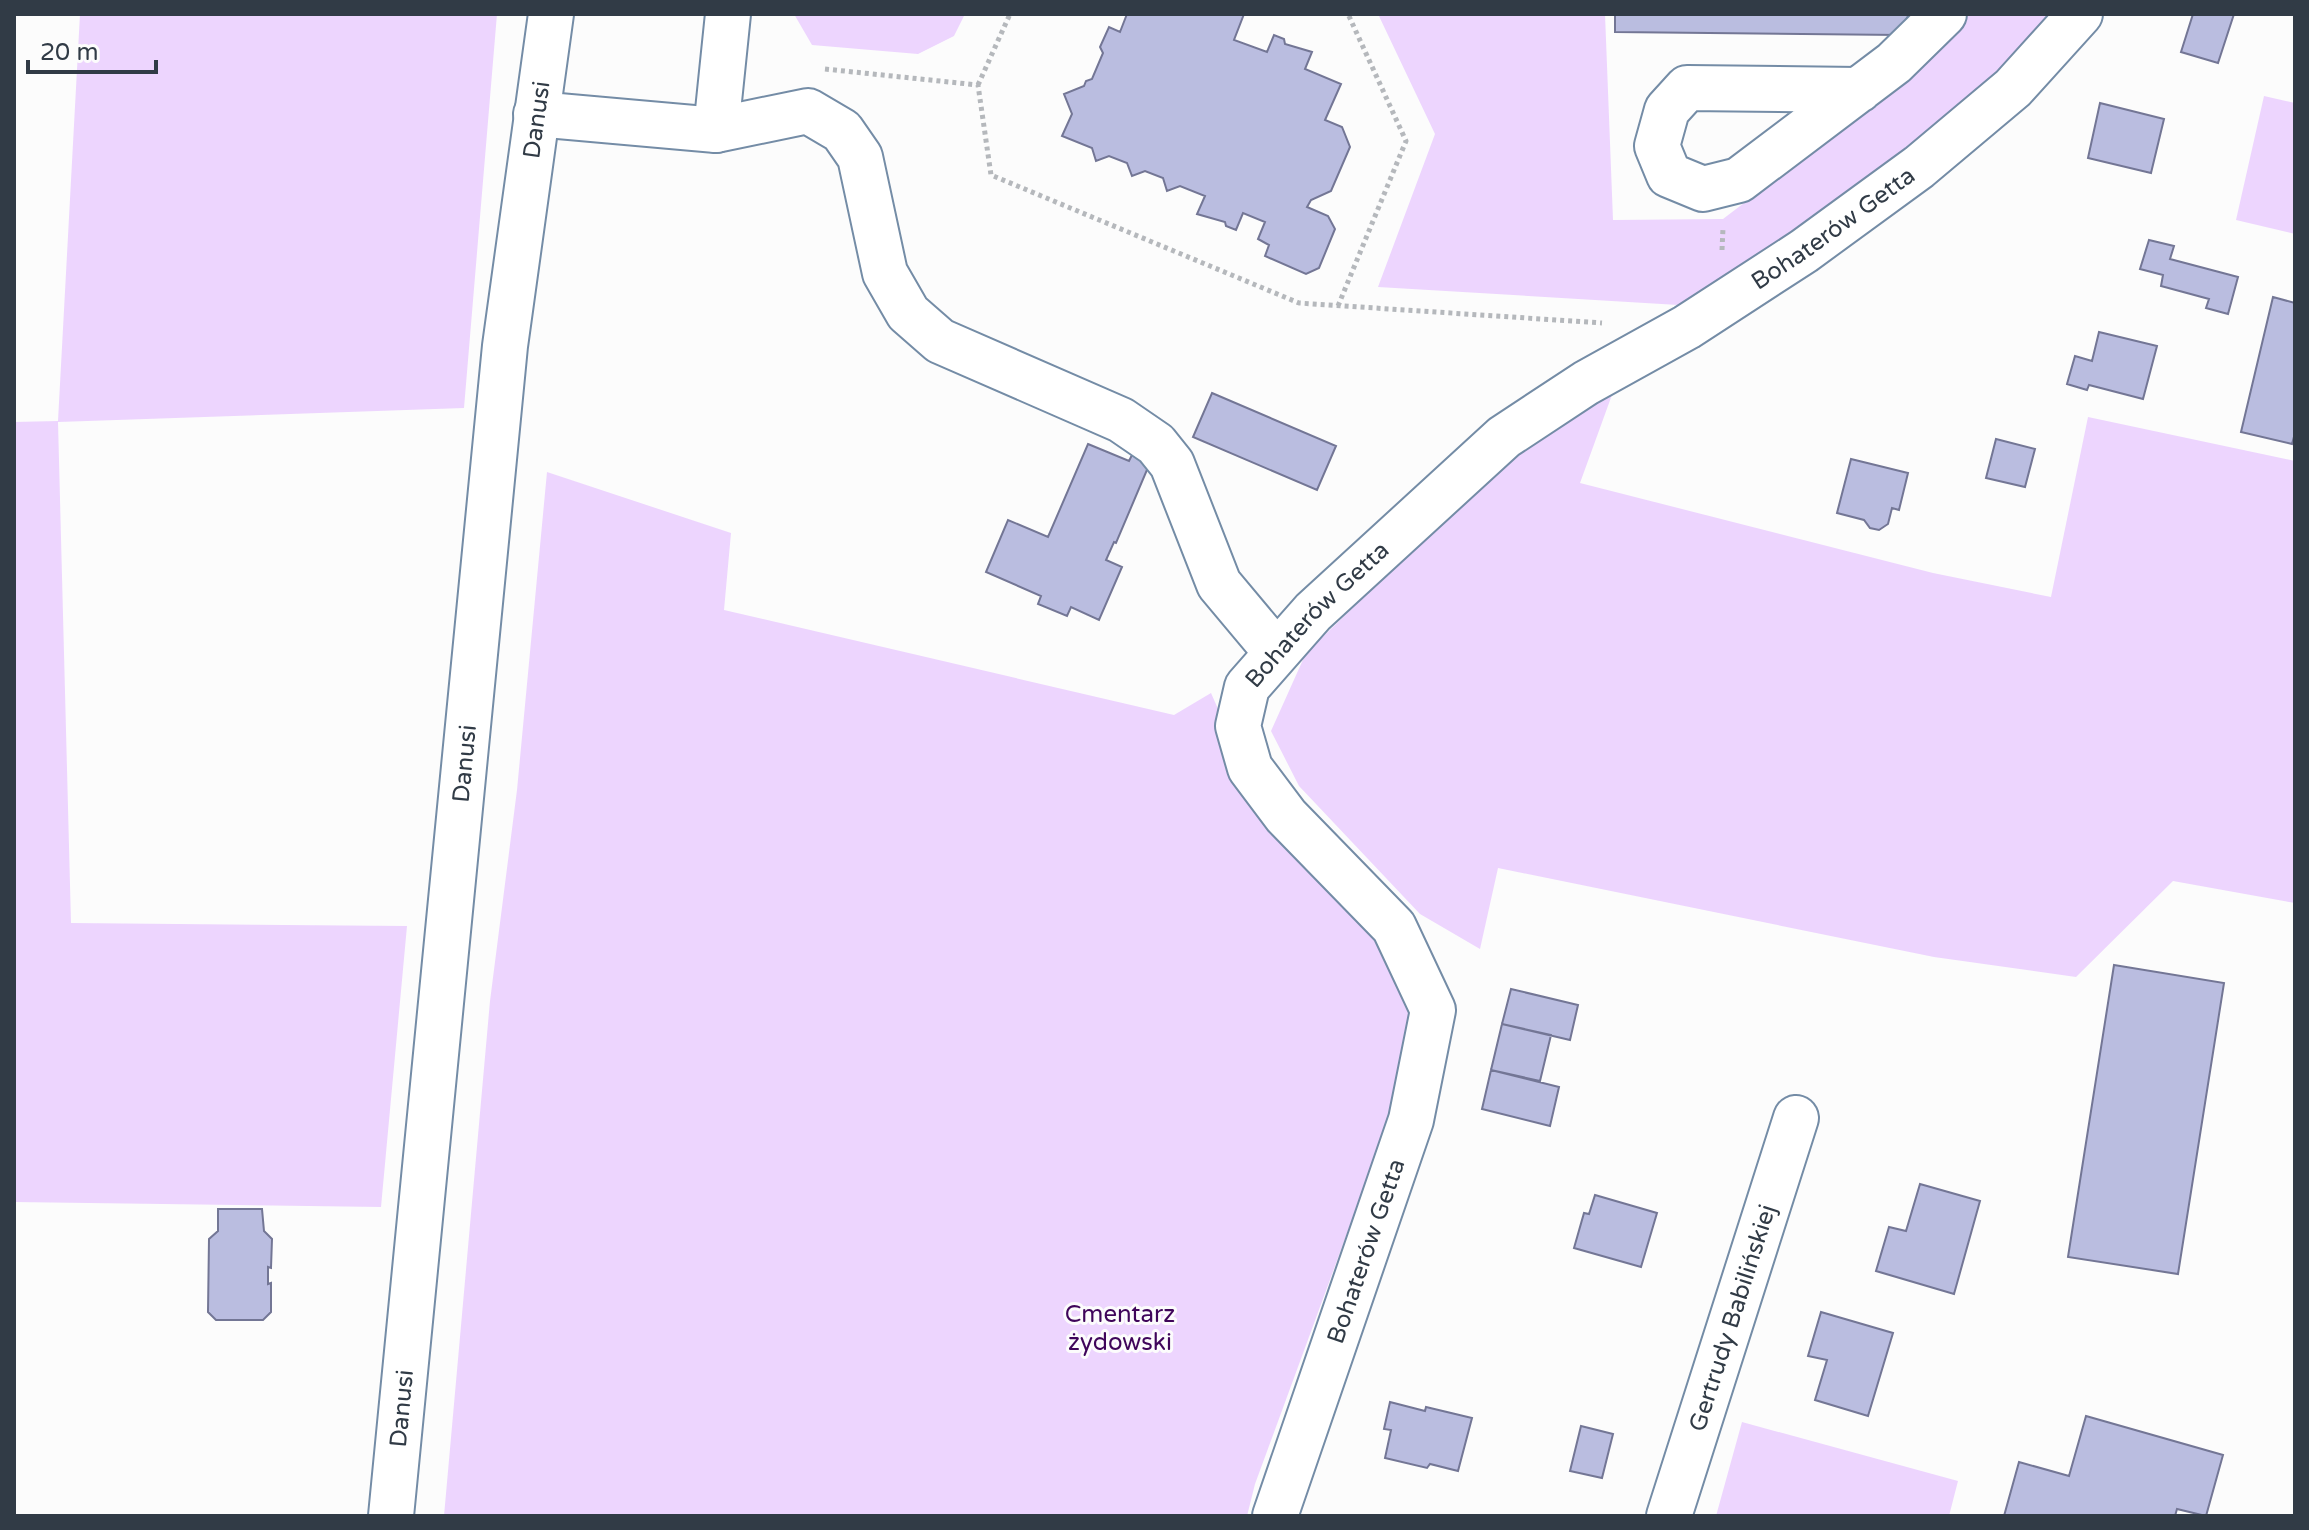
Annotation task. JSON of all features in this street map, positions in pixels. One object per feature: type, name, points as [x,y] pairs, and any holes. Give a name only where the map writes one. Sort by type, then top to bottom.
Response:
[{"type":"street","name":"Danusi","points":[[391,1516],[505,346],[551,14]]},
{"type":"street","points":[[716,130],[728,14]]},
{"type":"street","points":[[1859,90],[1894,63],[1944,14]]},
{"type":"street","name":"Bohaterów Getta","points":[[1280,1501],[1411,1120],[1433,1010],[1394,927],[1286,816],[1250,768],[1238,726],[1247,687],[1313,612],[1504,437],[1586,383],[1687,327],[1804,251],[1919,167],[2013,88],[2080,14]]},
{"type":"street","points":[[536,114],[716,130],[808,111],[842,131],[860,157],[885,273],[908,313],[940,341],[1121,420],[1156,444],[1172,464],[1219,584],[1276,652]]},
{"type":"street","name":"Gertrudy Babilińskiej","points":[[1669,1516],[1796,1118]]},
{"type":"path","points":[[1010,14],[978,85],[991,175],[1299,303],[1613,324]]},
{"type":"path","points":[[1338,306],[1406,141],[1348,14]]},
{"type":"path","points":[[786,114],[792,80],[812,67],[978,85]]},
{"type":"path","points":[[1722,256],[1723,219]]},
{"type":"green space","points":[[80,14],[497,14],[464,408],[58,422],[71,923],[407,926],[381,1207],[14,1202],[14,422],[58,421]]},
{"type":"green space","points":[[794,14],[965,14],[954,36],[918,54],[812,45]]},
{"type":"green space","points":[[1378,14],[1605,14],[1613,220],[1723,219],[1870,107],[1957,28],[1967,14],[2062,14],[2002,80],[1695,306],[1378,287],[1435,134]]},
{"type":"green space","points":[[2264,96],[2295,103],[2295,234],[2236,220]]},
{"type":"green space","points":[[1617,381],[1580,483],[1933,573],[2051,597],[2088,417],[2295,461],[2295,903],[2173,881],[2076,977],[1934,957],[1498,868],[1480,949],[1420,914],[1299,786],[1271,731],[1306,653],[1506,460]]},
{"type":"green space","name":"Cmentarz żydowski","points":[[547,472],[731,533],[724,610],[1174,715],[1211,693],[1273,833],[1378,931],[1414,1007],[1393,1108],[1255,1484],[1247,1516],[444,1516],[490,1001],[517,790]]},
{"type":"green space","points":[[1742,1422],[1958,1481],[1949,1516],[1716,1516]]},
{"type":"building","points":[[1127,14],[1244,14],[1234,40],[1267,52],[1274,35],[1284,39],[1285,44],[1312,52],[1305,69],[1341,84],[1325,120],[1342,127],[1350,147],[1331,191],[1311,200],[1307,207],[1328,216],[1335,229],[1319,268],[1306,274],[1265,256],[1269,245],[1258,239],[1265,222],[1243,213],[1236,230],[1226,226],[1225,222],[1197,214],[1205,196],[1180,186],[1167,191],[1163,178],[1145,171],[1132,176],[1127,163],[1109,156],[1096,161],[1092,148],[1062,136],[1072,114],[1064,94],[1092,79],[1109,27],[1120,32]]},
{"type":"building","points":[[1615,14],[1909,14],[1899,35],[1615,32]]},
{"type":"building","points":[[2193,14],[2234,14],[2218,63],[2181,52]]},
{"type":"building","points":[[2100,103],[2164,119],[2151,173],[2088,158]]},
{"type":"building","points":[[2149,240],[2174,246],[2170,259],[2238,277],[2228,314],[2206,308],[2209,299],[2161,286],[2163,275],[2140,269]]},
{"type":"building","points":[[2273,297],[2295,303],[2295,433],[2292,444],[2241,432]]},
{"type":"building","points":[[2099,332],[2157,346],[2143,399],[2089,385],[2087,390],[2067,384],[2075,356],[2092,361]]},
{"type":"building","points":[[1212,393],[1336,446],[1317,490],[1193,437]]},
{"type":"building","points":[[1996,439],[2035,449],[2025,487],[1986,478]]},
{"type":"building","points":[[1088,444],[1129,461],[1134,451],[1152,458],[1106,560],[1122,567],[1099,620],[1071,607],[1067,616],[1038,604],[1041,596],[986,572],[1008,520],[1048,537]]},
{"type":"building","points":[[1851,459],[1908,473],[1899,510],[1892,508],[1888,524],[1879,530],[1870,528],[1864,520],[1837,513]]},
{"type":"building","points":[[2114,965],[2224,983],[2178,1274],[2068,1257]]},
{"type":"building","points":[[1511,989],[1578,1005],[1570,1040],[1502,1024]]},
{"type":"building","points":[[1502,1024],[1551,1035],[1540,1081],[1491,1070]]},
{"type":"building","points":[[1491,1070],[1559,1087],[1550,1126],[1482,1109]]},
{"type":"building","points":[[1920,1184],[1980,1201],[1954,1294],[1876,1271],[1889,1227],[1906,1231]]},
{"type":"building","points":[[1595,1195],[1657,1213],[1641,1267],[1574,1248],[1584,1213],[1589,1214]]},
{"type":"building","points":[[218,1209],[262,1209],[264,1231],[272,1239],[271,1268],[268,1267],[271,1312],[263,1320],[216,1320],[208,1312],[209,1239],[218,1231]]},
{"type":"building","points":[[1821,1312],[1893,1333],[1868,1416],[1815,1400],[1827,1360],[1808,1356]]},
{"type":"building","points":[[1390,1402],[1472,1418],[1458,1471],[1430,1464],[1427,1468],[1385,1458],[1391,1430],[1384,1429]]},
{"type":"building","points":[[2086,1416],[2223,1455],[2206,1516],[2177,1509],[2175,1516],[2004,1516],[2019,1462],[2069,1476]]},
{"type":"building","points":[[1581,1426],[1613,1434],[1602,1478],[1570,1471]]}]
